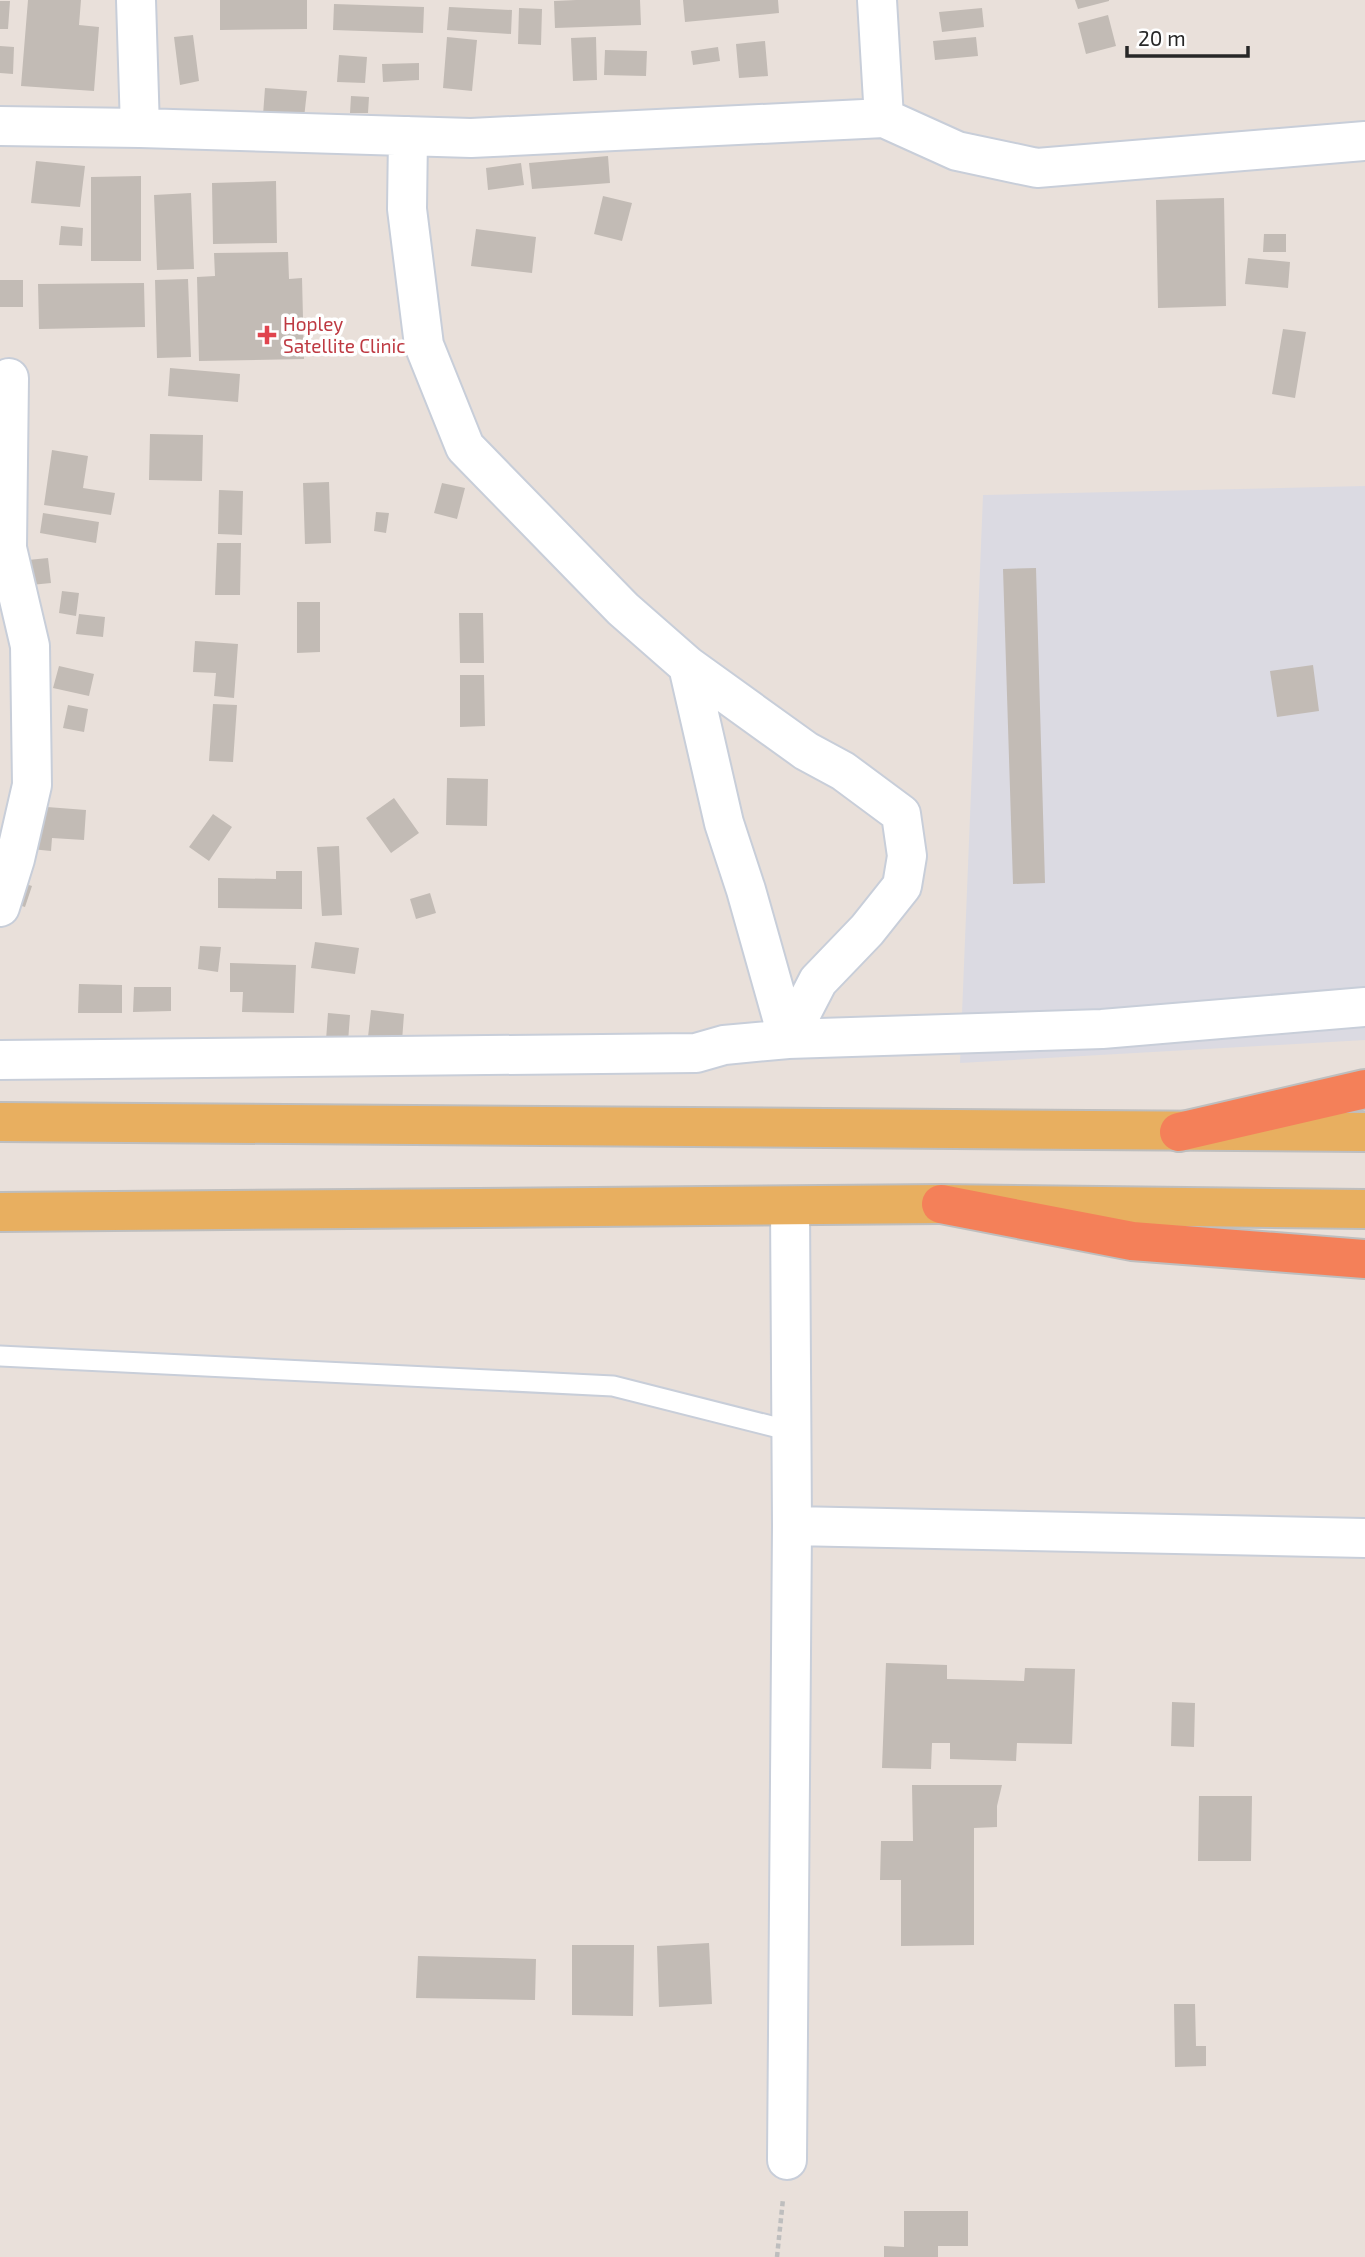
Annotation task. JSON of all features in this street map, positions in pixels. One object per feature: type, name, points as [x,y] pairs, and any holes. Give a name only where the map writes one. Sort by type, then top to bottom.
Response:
[{"type":"highway","points":[[1179,1132],[1365,1089]]},
{"type":"highway","points":[[941,1205],[1132,1241],[1365,1259]]},
{"type":"main road","points":[[0,1122],[1365,1132]]},
{"type":"main road","points":[[0,1212],[941,1205],[1365,1209]]},
{"type":"street","points":[[136,0],[140,128]]},
{"type":"street","points":[[877,0],[884,118]]},
{"type":"street","points":[[0,127],[140,128],[471,138],[884,118],[957,151],[1037,168],[1365,141]]},
{"type":"street","points":[[408,136],[407,209],[424,345],[465,447],[622,609],[688,666],[806,751],[843,771],[901,814],[907,856],[902,886],[867,930],[818,981],[788,1039]]},
{"type":"street","points":[[0,907],[15,859],[32,785],[30,646],[7,548],[9,378]]},
{"type":"street","points":[[688,666],[724,823],[747,890],[788,1039]]},
{"type":"street","points":[[0,1060],[696,1053],[724,1045],[788,1039],[1102,1029],[1365,1007]]},
{"type":"street","points":[[787,2160],[792,1526],[790,1206]]},
{"type":"street","points":[[792,1526],[1365,1538]]},
{"type":"lane","points":[[0,1356],[613,1386],[791,1431]]},
{"type":"path","points":[[777,2257],[787,2160]]},
{"type":"shaded area","points":[[1365,486],[1365,1040],[960,1063],[983,495]]},
{"type":"building","points":[[28,0],[81,0],[79,25],[99,27],[94,91],[21,86]]},
{"type":"building","points":[[220,0],[307,0],[307,29],[220,30]]},
{"type":"building","points":[[640,0],[641,25],[555,28],[554,1]]},
{"type":"building","points":[[683,0],[778,0],[779,13],[685,22]]},
{"type":"building","points":[[1075,0],[1109,0],[1109,1],[1078,9]]},
{"type":"building","points":[[0,1],[10,1],[8,29],[0,29]]},
{"type":"building","points":[[334,4],[424,7],[423,33],[333,30]]},
{"type":"building","points":[[449,7],[512,10],[511,34],[447,30]]},
{"type":"building","points":[[519,8],[542,9],[541,45],[518,44]]},
{"type":"building","points":[[982,8],[984,27],[942,32],[939,12]]},
{"type":"building","points":[[1108,15],[1116,46],[1086,54],[1078,23]]},
{"type":"building","points":[[193,35],[199,81],[180,85],[174,37]]},
{"type":"building","points":[[447,37],[477,40],[472,91],[443,88]]},
{"type":"building","points":[[596,37],[597,80],[573,81],[571,38]]},
{"type":"building","points":[[976,37],[978,56],[935,60],[933,41]]},
{"type":"building","points":[[765,41],[768,76],[739,78],[736,44]]},
{"type":"building","points":[[0,46],[14,47],[13,74],[0,73]]},
{"type":"building","points":[[718,47],[720,61],[693,65],[691,51]]},
{"type":"building","points":[[605,50],[647,51],[646,76],[604,75]]},
{"type":"building","points":[[339,55],[367,57],[365,83],[337,82]]},
{"type":"building","points":[[419,63],[419,80],[383,82],[382,64]]},
{"type":"building","points":[[265,88],[307,91],[304,118],[263,115]]},
{"type":"building","points":[[351,96],[369,97],[368,113],[350,113]]},
{"type":"building","points":[[608,156],[610,183],[532,189],[529,163]]},
{"type":"building","points":[[36,161],[85,166],[80,207],[31,203]]},
{"type":"building","points":[[521,163],[524,185],[488,190],[486,168]]},
{"type":"building","points":[[141,176],[141,261],[91,261],[91,177]]},
{"type":"building","points":[[276,181],[277,243],[213,244],[212,183]]},
{"type":"building","points":[[191,193],[194,269],[157,270],[154,195]]},
{"type":"building","points":[[603,196],[632,203],[622,241],[594,234]]},
{"type":"building","points":[[1224,198],[1226,306],[1158,308],[1156,200]]},
{"type":"building","points":[[61,226],[83,228],[82,246],[59,245]]},
{"type":"building","points":[[476,229],[536,237],[532,273],[471,266]]},
{"type":"building","points":[[1264,234],[1286,234],[1286,252],[1263,252]]},
{"type":"building","points":[[288,252],[289,279],[302,278],[304,359],[199,361],[197,277],[215,276],[214,253]]},
{"type":"building","points":[[1248,258],[1290,262],[1288,288],[1245,284]]},
{"type":"building","points":[[188,279],[191,357],[157,358],[155,280]]},
{"type":"building","points":[[0,280],[23,280],[23,307],[0,307]]},
{"type":"building","points":[[144,283],[145,327],[39,329],[38,284]]},
{"type":"building","points":[[1283,329],[1306,332],[1295,398],[1272,394]]},
{"type":"building","points":[[170,368],[240,374],[238,402],[168,396]]},
{"type":"building","points":[[150,434],[203,435],[202,481],[149,480]]},
{"type":"building","points":[[52,450],[88,456],[83,488],[115,493],[111,515],[44,505]]},
{"type":"building","points":[[329,482],[331,543],[305,544],[303,483]]},
{"type":"building","points":[[442,483],[465,488],[457,519],[434,513]]},
{"type":"building","points":[[219,490],[243,491],[242,535],[218,534]]},
{"type":"building","points":[[376,512],[389,513],[386,533],[374,531]]},
{"type":"building","points":[[43,513],[99,522],[96,543],[40,533]]},
{"type":"building","points":[[217,543],[241,543],[240,595],[215,595]]},
{"type":"building","points":[[48,558],[51,583],[31,585],[28,560]]},
{"type":"building","points":[[1036,568],[1045,883],[1013,884],[1003,569]]},
{"type":"building","points":[[62,591],[79,593],[76,616],[59,613]]},
{"type":"building","points":[[297,602],[320,602],[320,652],[297,653]]},
{"type":"building","points":[[459,613],[483,613],[484,663],[460,663]]},
{"type":"building","points":[[79,614],[105,617],[103,637],[76,634]]},
{"type":"building","points":[[195,641],[238,644],[234,698],[214,696],[216,673],[193,672]]},
{"type":"building","points":[[1313,665],[1319,711],[1277,717],[1270,671]]},
{"type":"building","points":[[59,666],[94,674],[89,696],[53,688]]},
{"type":"building","points":[[460,675],[484,675],[485,726],[460,727]]},
{"type":"building","points":[[213,704],[237,705],[233,762],[209,761]]},
{"type":"building","points":[[68,705],[88,709],[84,732],[63,728]]},
{"type":"building","points":[[447,778],[488,779],[487,826],[446,825]]},
{"type":"building","points":[[394,798],[419,833],[391,853],[366,818]]},
{"type":"building","points":[[34,806],[86,810],[84,840],[52,838],[51,851],[31,849]]},
{"type":"building","points":[[213,814],[232,827],[209,861],[189,847]]},
{"type":"building","points":[[339,846],[342,915],[322,916],[317,847]]},
{"type":"building","points":[[276,871],[302,871],[302,909],[218,908],[218,878],[276,879]]},
{"type":"building","points":[[13,880],[32,886],[25,907],[6,901]]},
{"type":"building","points":[[430,893],[436,913],[416,919],[410,899]]},
{"type":"building","points":[[315,942],[359,948],[355,974],[311,968]]},
{"type":"building","points":[[200,946],[221,947],[218,972],[198,969]]},
{"type":"building","points":[[230,963],[296,965],[294,1013],[242,1012],[243,992],[230,992]]},
{"type":"building","points":[[79,984],[122,985],[122,1013],[78,1013]]},
{"type":"building","points":[[134,987],[171,987],[171,1011],[133,1012]]},
{"type":"building","points":[[371,1010],[404,1014],[402,1041],[368,1037]]},
{"type":"building","points":[[328,1013],[350,1015],[348,1042],[326,1040]]},
{"type":"building","points":[[886,1663],[947,1665],[947,1679],[1024,1681],[1025,1668],[1075,1669],[1072,1744],[1017,1743],[1016,1761],[950,1759],[950,1743],[932,1743],[931,1769],[882,1768]]},
{"type":"building","points":[[1172,1702],[1195,1703],[1194,1747],[1171,1746]]},
{"type":"building","points":[[912,1785],[1002,1785],[997,1806],[997,1827],[974,1828],[974,1945],[901,1946],[901,1880],[880,1880],[881,1841],[913,1841]]},
{"type":"building","points":[[1199,1796],[1252,1796],[1251,1861],[1198,1861]]},
{"type":"building","points":[[709,1943],[712,2004],[659,2007],[657,1946]]},
{"type":"building","points":[[572,1945],[634,1945],[633,2016],[572,2015]]},
{"type":"building","points":[[418,1956],[536,1959],[535,2000],[416,1998]]},
{"type":"building","points":[[1174,2004],[1195,2004],[1196,2046],[1206,2046],[1206,2066],[1175,2067]]},
{"type":"building","points":[[904,2211],[968,2211],[968,2246],[938,2246],[938,2257],[884,2257],[884,2246],[904,2247]]},
{"type":"place","name":"Hopley Satellite Clinic","points":[[267,335]]}]
